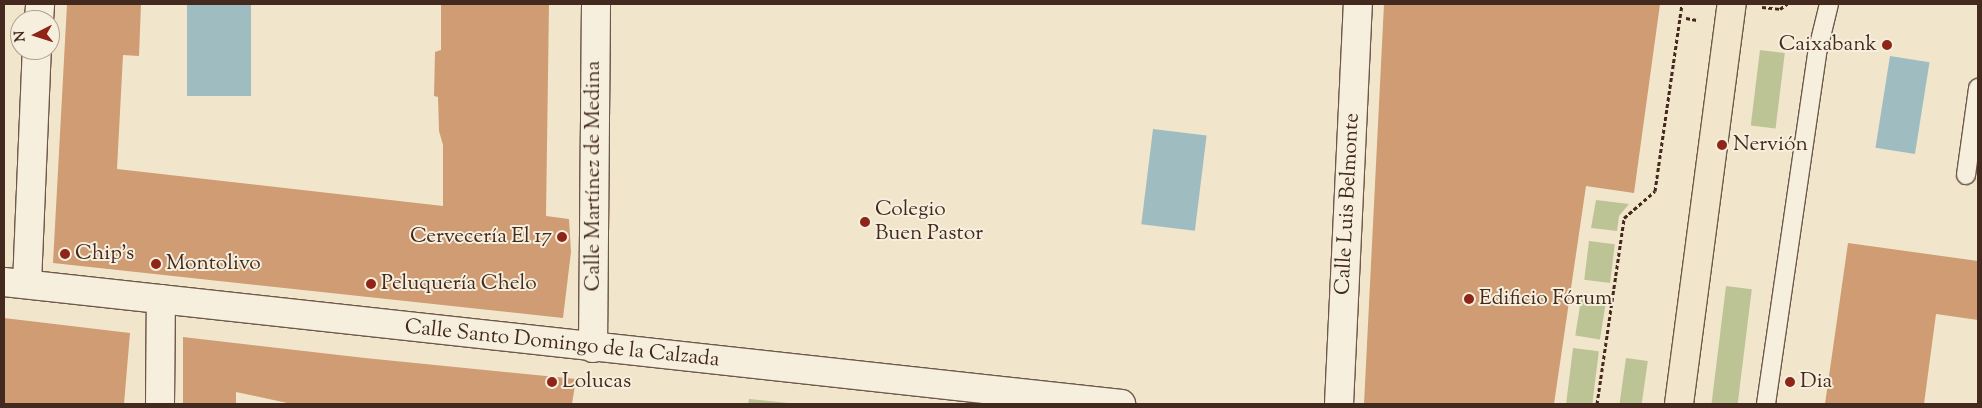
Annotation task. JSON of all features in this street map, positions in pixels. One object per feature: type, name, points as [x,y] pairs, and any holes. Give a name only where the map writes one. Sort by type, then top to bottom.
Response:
[{"type":"main road","points":[[1679,404],[1732,4]]},
{"type":"street","name":"Calle Martínez de Medina","points":[[593,348],[596,4]]},
{"type":"street","name":"Calle Luis Belmonte","points":[[1339,404],[1358,4]]},
{"type":"street","points":[[15,283],[37,60]]},
{"type":"street","name":"Calle Santo Domingo de la Calzada","points":[[15,283],[593,348],[1121,404]]},
{"type":"street","points":[[160,404],[161,299]]},
{"type":"lane","points":[[1766,404],[1818,49],[1829,4]]},
{"type":"lane","points":[[1966,175],[1978,88]]},
{"type":"path","points":[[1596,404],[1624,218],[1656,191],[1682,4]]},
{"type":"path","points":[[1766,8],[1780,9],[1787,4]]},
{"type":"path","points":[[1686,18],[1697,20]]},
{"type":"green space","points":[[1760,50],[1785,53],[1776,128],[1751,125]]},
{"type":"green space","points":[[1596,200],[1629,204],[1619,216],[1617,231],[1591,228]]},
{"type":"green space","points":[[1589,241],[1615,244],[1610,283],[1584,280]]},
{"type":"green space","points":[[1726,286],[1752,289],[1738,404],[1712,404]]},
{"type":"green space","points":[[1582,293],[1607,297],[1600,339],[1575,335]]},
{"type":"green space","points":[[1573,348],[1599,351],[1592,404],[1566,404]]},
{"type":"green space","points":[[1626,358],[1648,361],[1642,404],[1620,404]]},
{"type":"green space","points":[[749,399],[798,404],[748,404]]},
{"type":"water","points":[[187,4],[251,4],[251,96],[187,96]]},
{"type":"water","points":[[1890,56],[1930,62],[1915,154],[1875,148]]},
{"type":"water","points":[[1153,129],[1207,136],[1195,231],[1141,224]]},
{"type":"building","points":[[67,4],[141,4],[139,56],[123,55],[117,169],[443,206],[443,145],[439,131],[438,97],[434,96],[435,52],[441,50],[441,4],[549,4],[546,216],[569,219],[571,252],[563,318],[53,263]]},
{"type":"building","name":"Edificio Fórum","points":[[1384,4],[1660,4],[1634,193],[1586,186],[1554,404],[1364,404]]},
{"type":"building","points":[[1848,243],[1978,261],[1978,320],[1936,314],[1924,404],[1825,404]]},
{"type":"building","points":[[4,318],[130,333],[124,404],[4,404]]},
{"type":"building","points":[[183,337],[365,358],[576,379],[572,404],[292,404],[236,392],[236,404],[183,404]]},
{"type":"place","name":"Caixabank","points":[[1887,45]]},
{"type":"place","name":"Nervión","points":[[1722,145]]},
{"type":"place","name":"Colegio Buen Pastor","points":[[865,222]]},
{"type":"place","name":"Cervecería El 17","points":[[562,237]]},
{"type":"place","name":"Chip's","points":[[65,254]]},
{"type":"place","name":"Montolivo","points":[[156,264]]},
{"type":"place","name":"Peluquería Chelo","points":[[371,284]]},
{"type":"place","name":"Edificio Fórum","points":[[1469,299]]},
{"type":"place","name":"Lolucas","points":[[552,382]]},
{"type":"place","name":"Dia","points":[[1790,382]]}]
